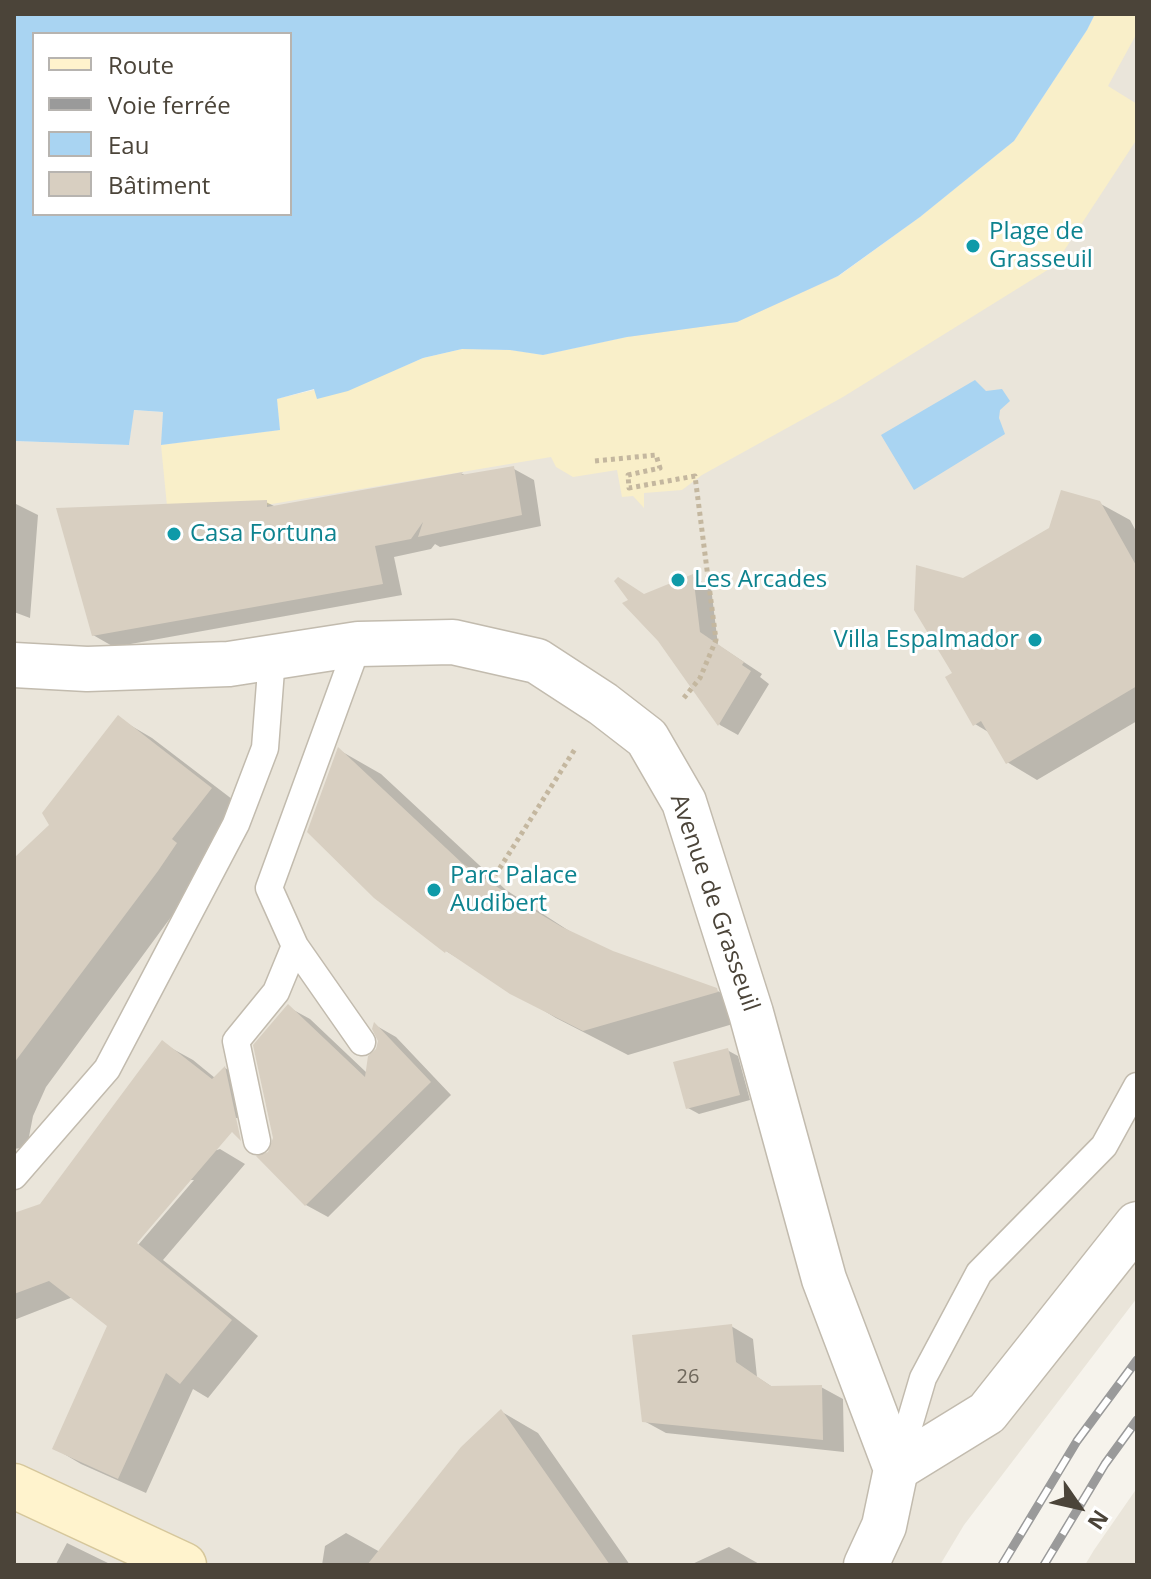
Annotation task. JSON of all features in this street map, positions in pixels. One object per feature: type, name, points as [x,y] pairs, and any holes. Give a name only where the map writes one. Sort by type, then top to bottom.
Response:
[{"type":"main road","points":[[14,1486],[184,1565]]},
{"type":"street","name":"Avenue de Grasseuil","points":[[14,665],[87,669],[229,664],[358,644],[453,642],[537,661],[603,704],[647,738],[684,802],[751,1013],[824,1279],[896,1469]]},
{"type":"street","points":[[866,1565],[884,1526],[896,1469],[987,1413],[1137,1224]]},
{"type":"lane","points":[[358,644],[269,888],[295,946],[362,1042]]},
{"type":"lane","points":[[14,1176],[107,1069],[236,824],[265,748],[272,657]]},
{"type":"lane","points":[[257,1141],[236,1041],[276,992],[295,946]]},
{"type":"lane","points":[[896,1469],[923,1378],[979,1273],[1104,1146],[1137,1086]]},
{"type":"path","points":[[595,461],[656,455],[660,468],[628,475],[629,488],[695,476],[716,640],[700,678],[647,738]]},
{"type":"path","points":[[491,882],[603,704]]},
{"type":"shaded area","points":[[1095,14],[1137,14],[1137,1298],[964,1525],[940,1565],[14,1565],[14,441],[129,445],[133,410],[163,412],[162,445],[280,430],[277,399],[390,372],[462,349],[510,350],[543,355],[627,337],[839,276],[920,217],[1014,141]]},
{"type":"shaded area","points":[[1137,1488],[1137,1565],[1085,1565],[1094,1550]]},
{"type":"sand","name":"Plage de Grasseuil","points":[[1095,14],[1137,14],[1137,33],[1108,86],[1137,104],[1137,139],[1054,266],[843,397],[702,475],[682,490],[644,493],[644,508],[633,496],[622,497],[617,470],[573,477],[556,467],[551,457],[254,507],[167,506],[161,445],[280,430],[277,399],[390,372],[423,358],[462,349],[510,350],[543,355],[627,337],[737,322],[839,276],[920,217],[1014,141]]},
{"type":"water","points":[[14,14],[1095,14],[1014,141],[920,217],[838,276],[737,322],[627,337],[543,355],[510,350],[462,349],[423,358],[348,391],[317,399],[314,389],[277,399],[280,430],[161,445],[163,412],[134,410],[129,445],[14,441]]},
{"type":"water","points":[[975,380],[986,391],[1002,389],[1010,401],[1000,410],[999,418],[1005,434],[914,490],[881,435]]},
{"type":"building","points":[[514,466],[522,515],[418,537],[423,522],[411,539],[375,546],[383,584],[92,636],[56,508],[267,500],[267,507],[463,472],[461,475]]},
{"type":"building","name":"Villa Espalmador","points":[[1061,490],[1100,501],[1137,567],[1137,686],[1006,764],[981,721],[973,726],[945,677],[952,673],[914,610],[916,565],[963,578],[1049,528]]},
{"type":"building","points":[[693,574],[700,632],[744,662],[742,665],[751,671],[718,726],[658,641],[622,603],[628,600],[614,581],[618,577],[644,594]]},
{"type":"building","points":[[118,715],[212,788],[172,839],[177,843],[158,871],[14,1063],[14,858],[49,825],[42,813]]},
{"type":"building","name":"Parc Palace Audibert","points":[[338,747],[462,863],[515,899],[562,927],[613,951],[717,988],[718,992],[583,1031],[510,994],[445,953],[374,898],[307,832]]},
{"type":"building","points":[[288,1004],[365,1077],[368,1056],[376,1049],[378,1041],[372,1029],[374,1022],[431,1082],[305,1206],[256,1156],[268,1152],[273,1138],[253,1045]]},
{"type":"building","points":[[162,1040],[212,1079],[225,1066],[241,1141],[232,1132],[137,1243],[232,1320],[180,1384],[166,1373],[118,1479],[52,1449],[107,1326],[49,1281],[14,1294],[14,1213],[40,1204]]},
{"type":"building","points":[[728,1048],[740,1095],[686,1109],[673,1062]]},
{"type":"building","points":[[732,1324],[736,1362],[771,1386],[822,1385],[823,1440],[642,1422],[632,1335]]},
{"type":"building","points":[[501,1409],[610,1565],[367,1565],[461,1447]]},
{"type":"railway","points":[[1002,1565],[1077,1441],[1137,1360]]},
{"type":"railway","points":[[1044,1565],[1105,1464],[1137,1420]]},
{"type":"place","name":"Plage de Grasseuil","points":[[973,246]]},
{"type":"place","name":"Casa Fortuna","points":[[174,534]]},
{"type":"place","name":"Les Arcades","points":[[678,580]]},
{"type":"place","name":"Villa Espalmador","points":[[1035,640]]},
{"type":"place","name":"Parc Palace Audibert","points":[[434,890]]}]
